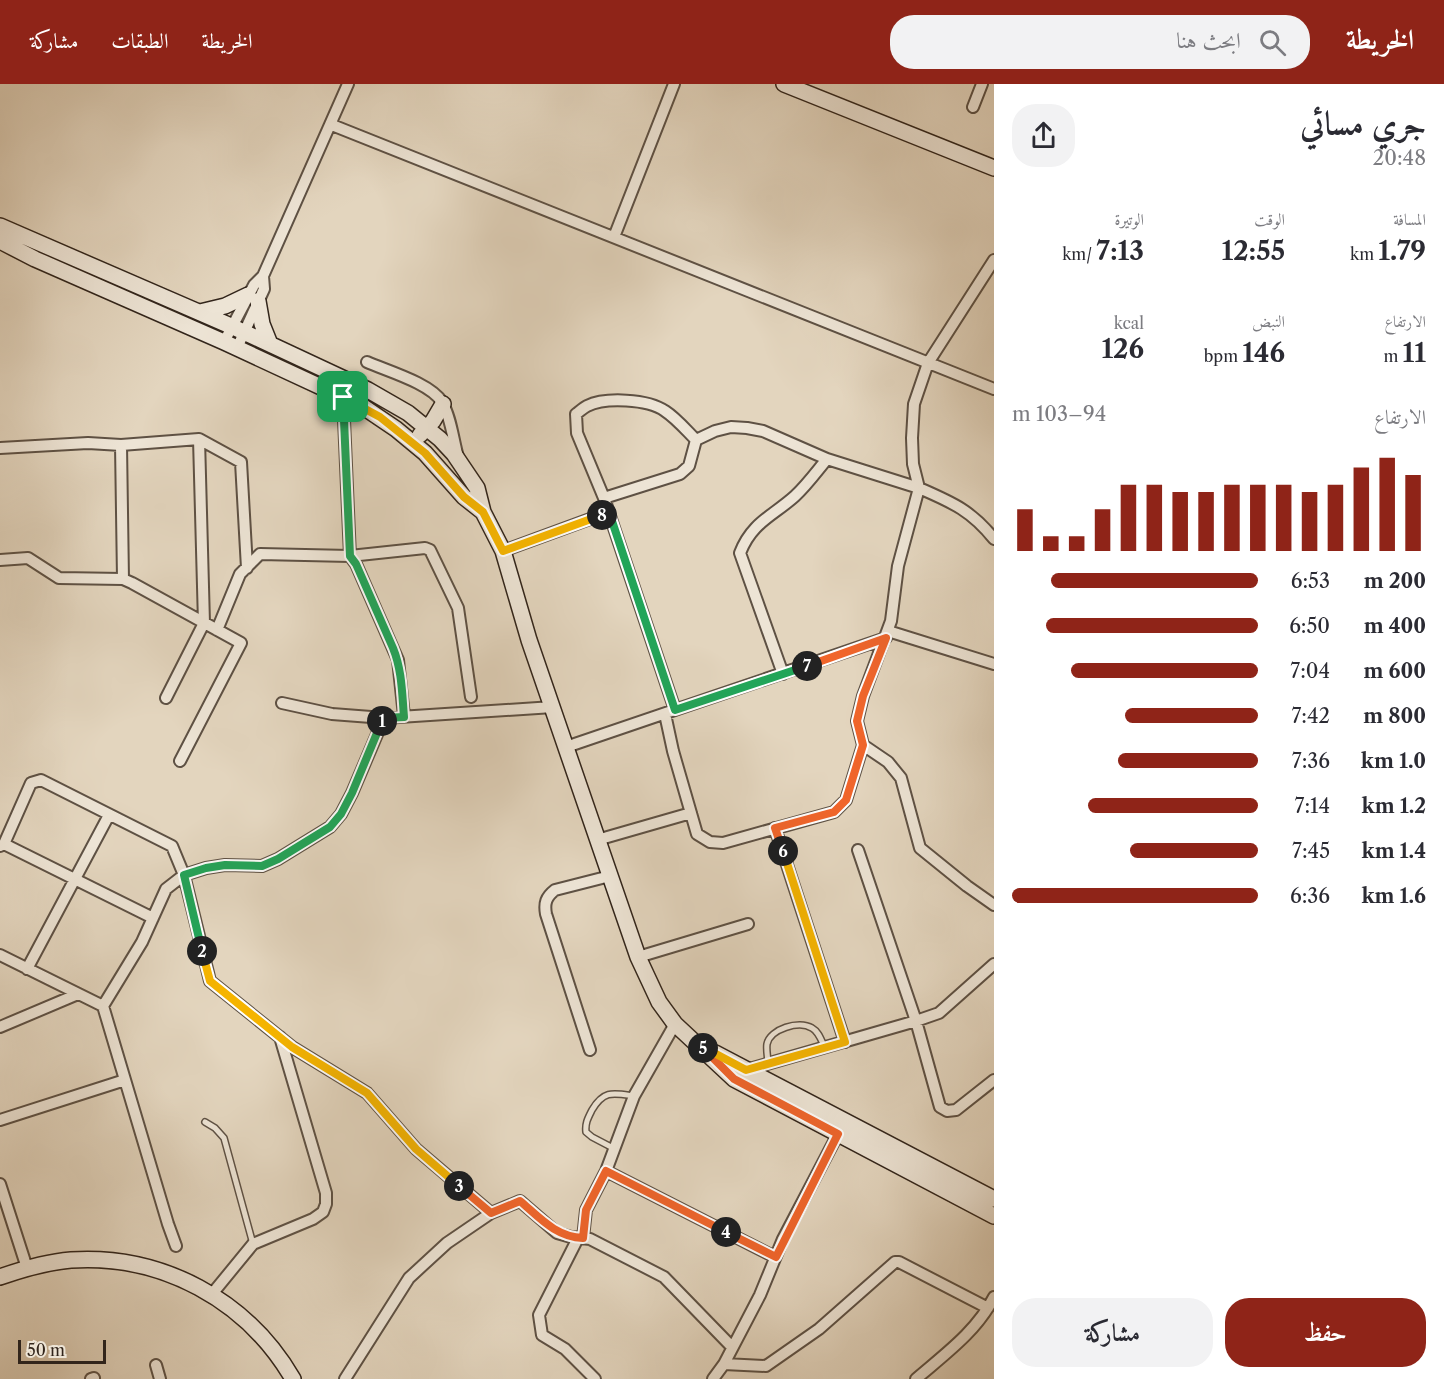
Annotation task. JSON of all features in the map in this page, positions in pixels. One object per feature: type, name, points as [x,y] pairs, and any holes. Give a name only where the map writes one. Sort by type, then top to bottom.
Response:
[{"type":"street","points":[[231,345],[253,298],[254,285],[263,276],[332,125],[348,84]]},
{"type":"street","points":[[614,237],[674,84]]},
{"type":"street","points":[[784,84],[994,168]]},
{"type":"street","points":[[973,107],[982,84]]},
{"type":"street","points":[[332,125],[994,389]]},
{"type":"street","points":[[0,225],[238,329],[368,390],[408,413],[440,439],[459,460],[477,488],[483,512],[503,551],[529,640],[597,840],[638,957],[659,1002],[675,1023],[734,1079],[994,1216]]},
{"type":"street","points":[[0,241],[35,259],[231,345],[343,397],[380,417],[437,465],[464,497],[483,512]]},
{"type":"street","points":[[696,440],[666,411],[652,404],[614,401],[587,405],[576,414],[577,433],[609,512],[670,712],[673,751],[697,834],[710,842],[723,843],[834,812],[846,800],[863,745],[857,721],[863,696],[891,621],[898,566],[919,488],[913,464],[914,404],[928,363],[994,260]]},
{"type":"street","points":[[200,312],[253,298]]},
{"type":"street","points":[[253,298],[270,344]]},
{"type":"street","points":[[366,362],[435,394],[442,404],[459,460]]},
{"type":"street","points":[[343,397],[350,556],[356,564],[398,660],[404,717]]},
{"type":"street","points":[[412,442],[426,428],[442,404]]},
{"type":"street","points":[[604,498],[680,474],[689,466],[696,440],[715,431],[731,427],[747,428],[763,431],[827,459],[919,488],[960,506],[994,539]]},
{"type":"street","points":[[0,448],[88,443],[120,445],[199,439],[241,462],[247,568]]},
{"type":"street","points":[[166,698],[204,623],[199,439]]},
{"type":"street","points":[[120,445],[123,579]]},
{"type":"street","points":[[783,674],[740,553],[745,539],[756,525],[796,495],[827,459]]},
{"type":"street","points":[[503,551],[609,512]]},
{"type":"street","points":[[217,630],[240,574],[260,554],[350,556],[425,548],[430,550],[458,608],[471,697]]},
{"type":"street","points":[[0,560],[28,558],[59,578],[123,579],[241,643],[180,761]]},
{"type":"street","points":[[566,747],[783,674],[887,634],[994,664]]},
{"type":"street","points":[[282,703],[332,714],[384,718],[553,707]]},
{"type":"street","points":[[103,1006],[142,942],[166,889],[184,875],[206,868],[225,865],[262,866],[278,859],[330,827],[341,814],[352,793],[384,718]]},
{"type":"street","points":[[863,745],[888,762],[901,778],[920,848],[994,905]]},
{"type":"street","points":[[153,918],[2,845],[31,783],[41,780],[172,846],[184,875],[210,981],[292,1047],[367,1093],[416,1149],[491,1213]]},
{"type":"street","points":[[597,840],[691,813]]},
{"type":"street","points":[[27,969],[109,815]]},
{"type":"street","points":[[775,828],[845,1042]]},
{"type":"street","points":[[858,850],[916,1022],[940,1107],[947,1111],[956,1110],[994,1080]]},
{"type":"street","points":[[590,1050],[544,904],[555,890],[610,876]]},
{"type":"street","points":[[638,957],[748,924]]},
{"type":"street","points":[[0,955],[103,1006],[176,1246]]},
{"type":"street","points":[[746,1070],[916,1022],[939,1013],[994,964]]},
{"type":"street","points":[[0,1027],[78,994]]},
{"type":"street","points":[[595,1379],[565,1349],[542,1335],[539,1315],[581,1238],[586,1210],[606,1171],[633,1096],[675,1023]]},
{"type":"street","points":[[212,1294],[253,1244],[314,1219],[322,1212],[326,1204],[326,1193],[280,1037]]},
{"type":"street","points":[[701,1046],[994,1199]]},
{"type":"street","points":[[0,1120],[125,1080]]},
{"type":"street","points":[[713,1379],[760,1295],[776,1257],[838,1134]]},
{"type":"street","points":[[606,1171],[776,1257]]},
{"type":"street","points":[[0,1184],[27,1268]]},
{"type":"street","points":[[345,1379],[410,1278],[447,1243],[491,1213],[520,1201],[557,1233],[590,1239],[664,1277],[732,1347]]},
{"type":"street","points":[[0,1277],[27,1268],[69,1260],[112,1260],[133,1263],[174,1275],[212,1294],[239,1314],[259,1333],[293,1379]]},
{"type":"street","points":[[723,1364],[766,1366],[819,1329],[894,1262],[899,1262],[988,1308]]},
{"type":"street","points":[[916,1379],[973,1329],[994,1297]]},
{"type":"street","points":[[156,1365],[160,1379]]},
{"type":"lane","points":[[768,1064],[767,1045],[770,1038],[774,1033],[796,1025],[812,1028],[819,1034],[825,1047]]},
{"type":"lane","points":[[613,1148],[592,1137],[586,1132],[585,1125],[599,1099],[615,1094],[633,1096]]},
{"type":"lane","points":[[205,1122],[215,1128],[224,1138],[253,1244]]},
{"type":"route","points":[[343,397],[380,417],[425,453],[464,497],[483,512],[503,551],[609,512],[675,710],[886,638],[863,696],[857,721],[863,745],[846,800],[834,812],[775,828],[845,1042],[746,1070],[701,1046],[734,1079],[838,1134],[783,1239],[776,1257],[606,1171],[586,1210],[583,1238],[557,1233],[520,1201],[491,1213],[416,1149],[367,1093],[292,1047],[210,981],[184,875],[225,865],[262,866],[278,859],[330,827],[341,814],[352,793],[384,718],[404,717],[398,660],[356,564],[350,556],[343,397]]}]
